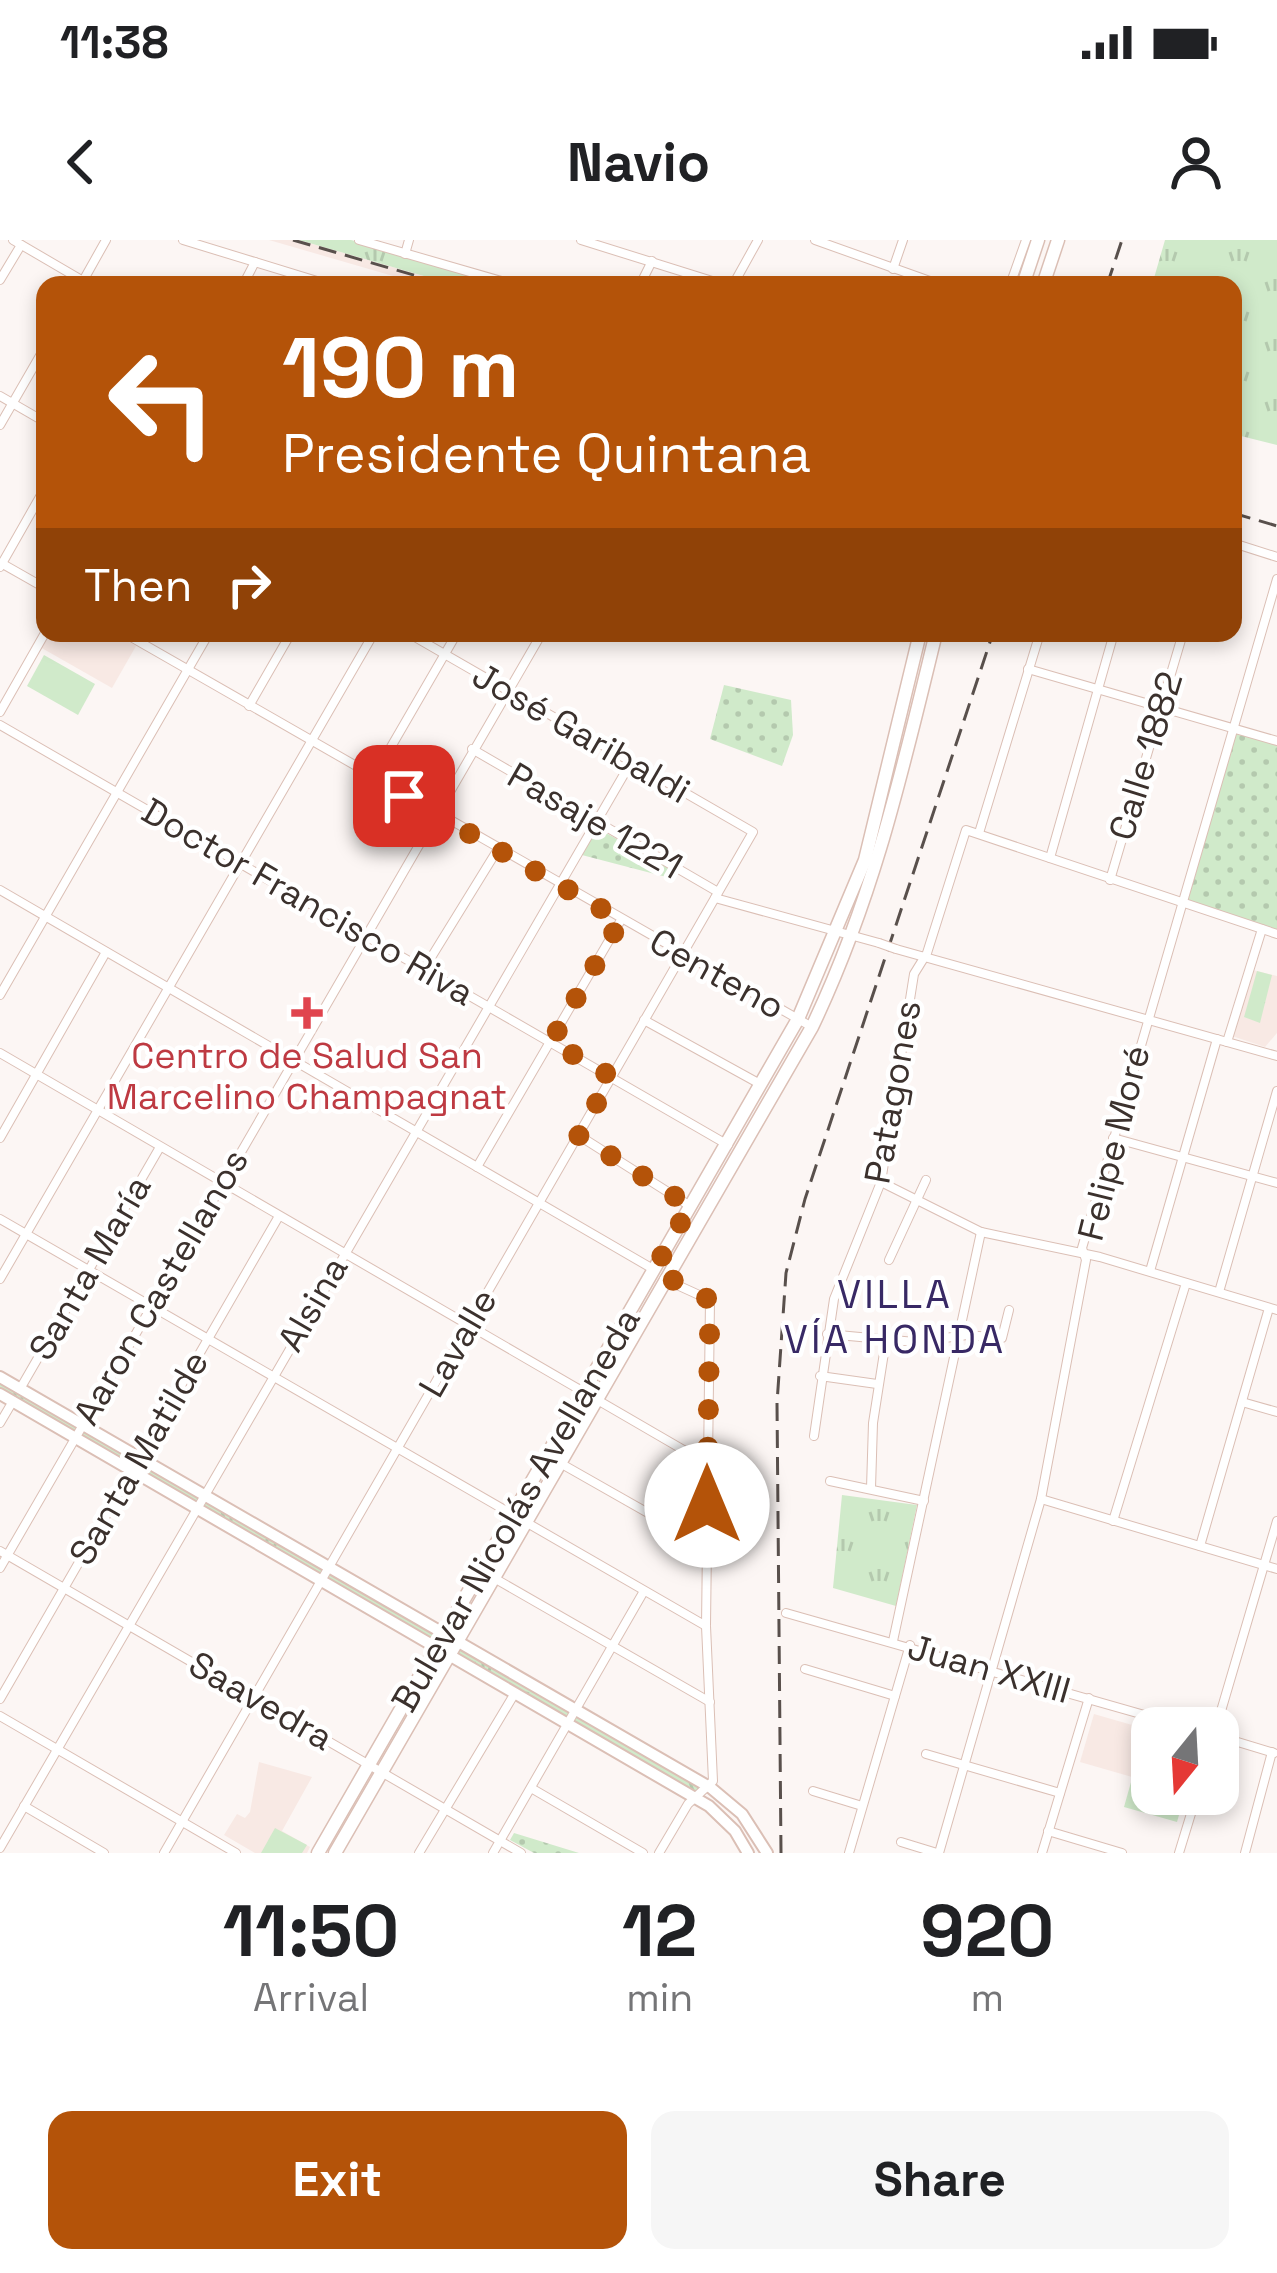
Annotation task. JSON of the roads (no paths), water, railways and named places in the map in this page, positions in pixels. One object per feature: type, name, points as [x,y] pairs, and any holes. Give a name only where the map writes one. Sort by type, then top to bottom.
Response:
[{"type":"main road","points":[[1026,276],[1038,240]]},
{"type":"main road","points":[[1046,276],[1058,240]]},
{"type":"main road","name":"Bulevar Nicolás Avellaneda","points":[[319,1853],[451,1638],[519,1519],[583,1392],[798,1019],[838,933],[868,847],[918,642]]},
{"type":"main road","name":"Bulevar Nicolás Avellaneda","points":[[451,1638],[494,1578],[519,1519],[560,1463],[812,1027],[854,937],[886,841],[934,642]]},
{"type":"main road","points":[[0,1377],[711,1788],[742,1814],[767,1853]]},
{"type":"main road","points":[[0,1394],[697,1798],[727,1822],[748,1853]]},
{"type":"main road","name":"Bulevar Nicolás Avellaneda","points":[[335,1853],[376,1767]]},
{"type":"street","points":[[89,276],[106,240]]},
{"type":"street","points":[[184,240],[301,276]]},
{"type":"street","points":[[359,240],[482,276]]},
{"type":"street","points":[[404,254],[409,240]]},
{"type":"street","points":[[583,240],[700,276]]},
{"type":"street","points":[[735,276],[758,240]]},
{"type":"street","points":[[815,240],[914,276]]},
{"type":"street","points":[[893,269],[903,240]]},
{"type":"street","points":[[1013,276],[1026,240]]},
{"type":"street","points":[[0,280],[17,242],[72,276]]},
{"type":"street","points":[[644,276],[652,261]]},
{"type":"street","points":[[247,276],[255,262]]},
{"type":"street","points":[[0,425],[36,362]]},
{"type":"street","points":[[0,396],[36,417]]},
{"type":"street","points":[[36,504],[1,564],[36,584]]},
{"type":"street","points":[[1242,547],[1277,557]]},
{"type":"street","name":"Felipe Moré","points":[[938,1853],[1041,1499],[1086,1254],[1082,1248],[1277,579]]},
{"type":"street","points":[[0,712],[40,642]]},
{"type":"street","name":"Centeno","points":[[140,642],[812,1027]]},
{"type":"street","points":[[0,995],[203,642]]},
{"type":"street","points":[[250,706],[286,642]]},
{"type":"street","points":[[0,1280],[369,642]]},
{"type":"street","name":"José Garibaldi","points":[[425,642],[753,832]]},
{"type":"street","points":[[373,778],[452,642]]},
{"type":"street","name":"Aaron Castellanos","points":[[0,1568],[4,1553],[537,642]]},
{"type":"street","points":[[1037,642],[979,833],[1277,934]]},
{"type":"street","points":[[1050,858],[1111,642]]},
{"type":"street","name":"Calle 1882","points":[[1110,880],[1180,642]]},
{"type":"street","points":[[1028,669],[1277,741]]},
{"type":"street","name":"Doctor Francisco Riva","points":[[0,725],[740,1151]]},
{"type":"street","name":"Pasaje 1221","points":[[472,749],[716,895],[924,959],[1277,1051]]},
{"type":"street","name":"Alsina","points":[[0,1848],[485,1005],[630,764]]},
{"type":"street","name":"Patagones","points":[[814,1436],[827,1334],[843,1272],[881,1181],[914,974],[924,959],[966,830],[979,833]]},
{"type":"street","name":"Lavalle","points":[[164,1853],[753,832]]},
{"type":"street","points":[[424,969],[498,849]]},
{"type":"street","points":[[0,890],[666,1280],[710,1300],[706,1626],[711,1788],[697,1798],[659,1853]]},
{"type":"street","points":[[477,1167],[621,920]]},
{"type":"street","points":[[1150,1271],[1183,1157],[1262,929]]},
{"type":"street","points":[[0,1138],[106,952]]},
{"type":"street","points":[[644,1020],[760,1084]]},
{"type":"street","points":[[0,1053],[706,1463]]},
{"type":"street","points":[[1219,1292],[1277,1091]]},
{"type":"street","points":[[578,1135],[690,1206]]},
{"type":"street","points":[[1113,1138],[1277,1183]]},
{"type":"street","name":"Santa María","points":[[20,1389],[160,1147]]},
{"type":"street","points":[[889,1260],[926,1180]]},
{"type":"street","points":[[881,1181],[981,1232],[1086,1254],[1273,1309],[1200,1546]]},
{"type":"street","name":"Santa Matilde","points":[[0,1700],[279,1216]]},
{"type":"street","points":[[0,1219],[706,1626]]},
{"type":"street","points":[[893,1641],[981,1232]]},
{"type":"street","points":[[1113,1520],[1186,1283]]},
{"type":"street","points":[[827,1334],[886,1340],[959,1340],[967,1334],[1002,1338],[1009,1310]]},
{"type":"street","points":[[871,1488],[886,1340]]},
{"type":"street","points":[[820,1376],[878,1384]]},
{"type":"street","name":"Santa María","points":[[0,1423],[13,1401]]},
{"type":"street","points":[[1242,1402],[1277,1412]]},
{"type":"street","points":[[560,1463],[708,1547]]},
{"type":"street","points":[[830,1481],[924,1501]]},
{"type":"street","points":[[1041,1499],[1277,1569]]},
{"type":"street","points":[[1224,1707],[1277,1520]]},
{"type":"street","name":"Saavedra","points":[[4,1553],[521,1853]]},
{"type":"street","points":[[494,1578],[711,1703]]},
{"type":"street","points":[[494,1853],[644,1591]]},
{"type":"street","name":"Juan XXIII","points":[[786,1613],[1131,1710]]},
{"type":"street","points":[[849,1853],[910,1646]]},
{"type":"street","points":[[805,1669],[895,1696]]},
{"type":"street","points":[[419,1853],[515,1694]]},
{"type":"street","points":[[1042,1853],[1089,1698]]},
{"type":"street","points":[[0,1716],[236,1853]]},
{"type":"street","points":[[1239,1740],[1275,1753],[1245,1853]]},
{"type":"street","points":[[926,1754],[1060,1793]]},
{"type":"street","points":[[531,1788],[643,1853]]},
{"type":"street","points":[[813,1791],[862,1806]]},
{"type":"street","points":[[24,1806],[104,1853]]},
{"type":"street","points":[[1179,1853],[1191,1815]]},
{"type":"street","points":[[1048,1831],[1122,1853]]},
{"type":"street","points":[[902,1842],[938,1853]]},
{"type":"railway","points":[[293,240],[417,276]]},
{"type":"railway","points":[[1110,276],[1122,240]]},
{"type":"railway","points":[[1242,516],[1277,526]]},
{"type":"railway","points":[[781,1853],[777,1403],[786,1273],[805,1199],[990,642]]},
{"type":"place","name":"Centro de Salud San Marcelino Champagnat","points":[[307,1013]]},
{"type":"district","name":"VILLA VÍA HONDA","points":[[895,1316]]}]
